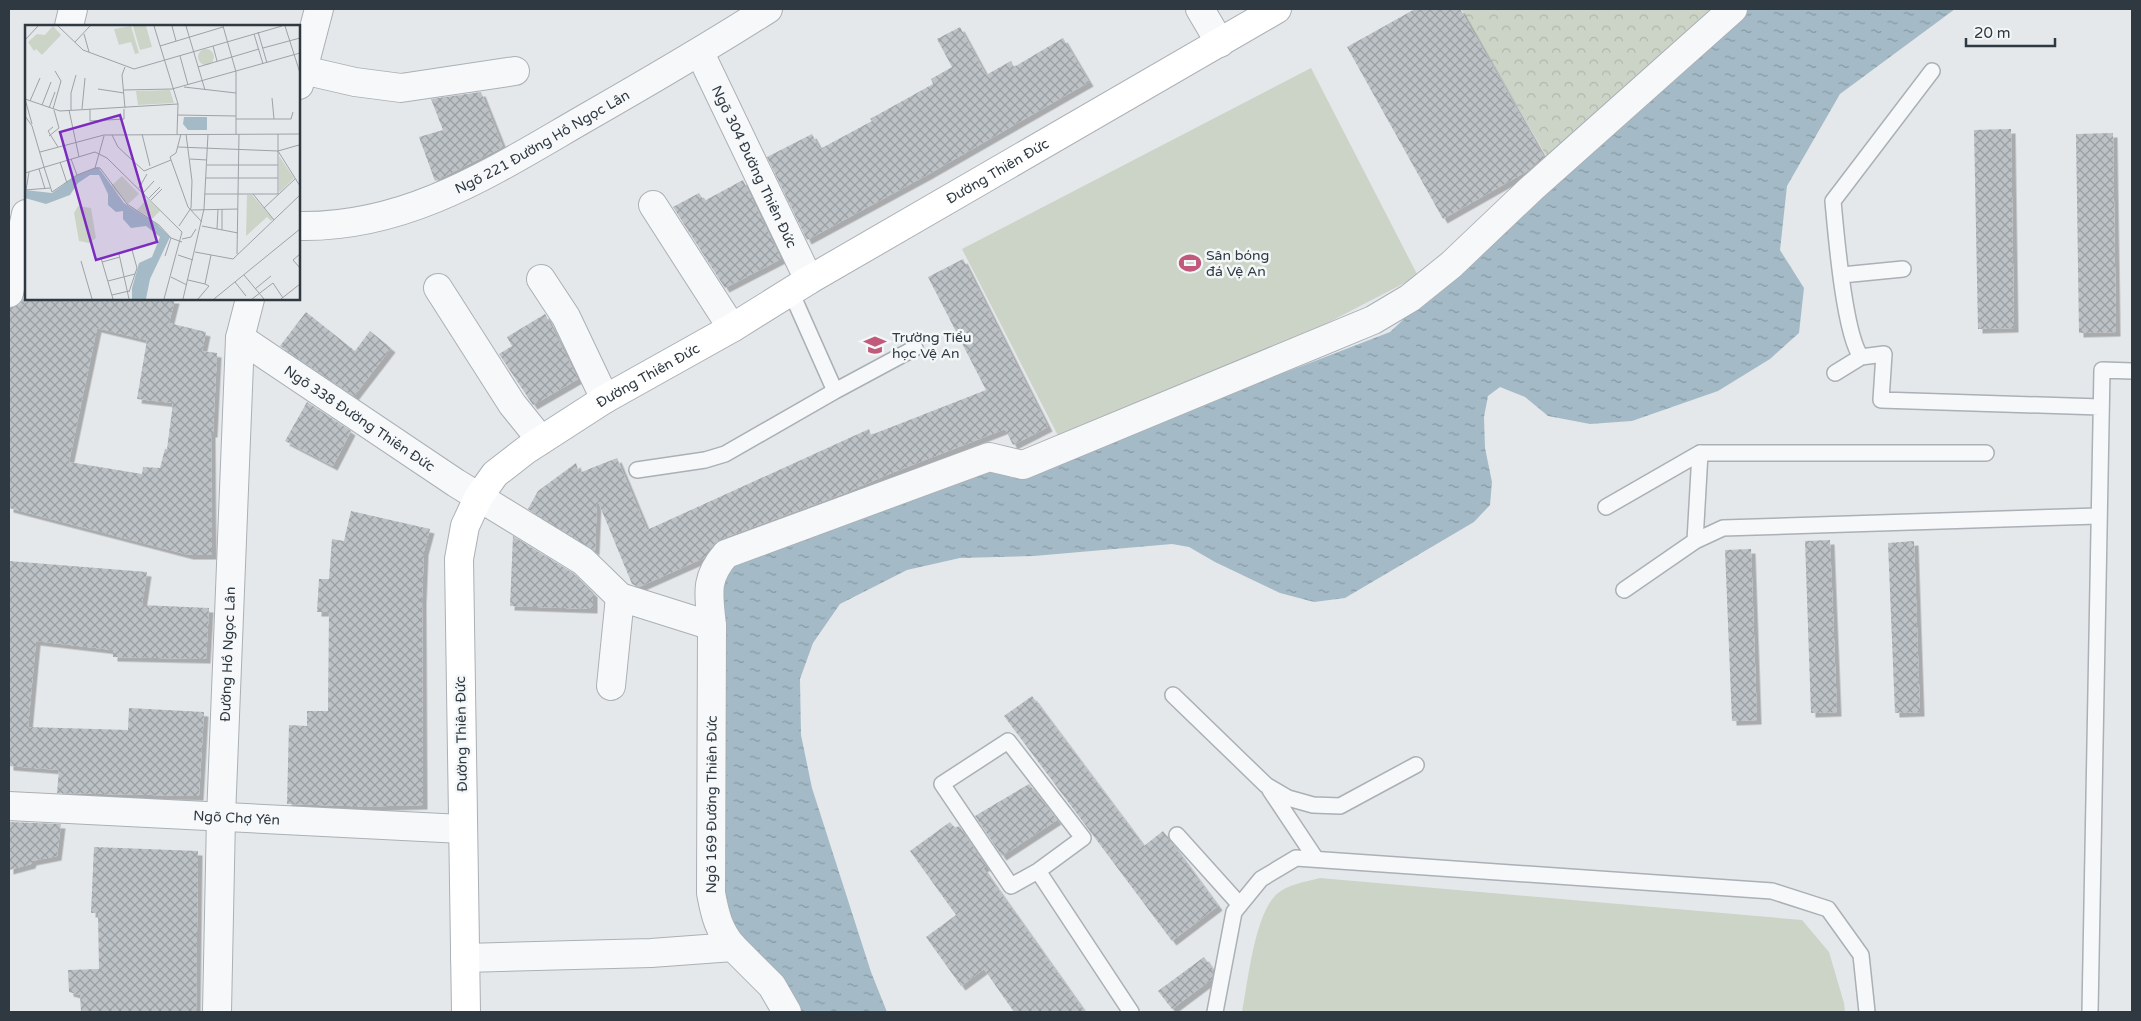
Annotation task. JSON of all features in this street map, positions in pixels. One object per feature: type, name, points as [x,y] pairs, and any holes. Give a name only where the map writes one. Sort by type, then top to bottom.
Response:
[{"type":"main road","name":"Đường Thiên Đức","points":[[466,1012],[462,830],[460,559],[465,526],[478,498],[489,481],[502,468],[541,440],[605,399],[732,328],[800,286],[1277,9]]},
{"type":"street","points":[[69,25],[73,9]]},
{"type":"street","points":[[319,9],[301,78],[401,88],[515,71]]},
{"type":"street","name":"Ngõ 221 Đường Hồ Ngọc Lân","points":[[300,226],[355,221],[406,211],[485,176],[700,53],[768,9]]},
{"type":"street","points":[[1200,9],[1220,43]]},
{"type":"street","name":"Ngõ 169 Đường Thiên Đức","points":[[787,1012],[772,986],[723,935],[715,917],[711,894],[712,626],[709,582],[715,566],[726,554],[989,457],[1023,465],[1373,320],[1396,307],[1451,265],[1532,188],[1733,9]]},
{"type":"street","name":"Ngõ 304 Đường Thiên Đức","points":[[700,53],[800,286]]},
{"type":"street","points":[[653,205],[732,328]]},
{"type":"street","points":[[9,293],[19,222]]},
{"type":"street","points":[[541,279],[566,317],[605,399]]},
{"type":"street","points":[[438,288],[512,404],[541,440]]},
{"type":"street","name":"Đường Hồ Ngọc Lân","points":[[217,1012],[221,817],[240,338],[250,300]]},
{"type":"street","name":"Ngõ 338 Đường Thiên Đức","points":[[240,338],[478,498],[583,561],[620,597]]},
{"type":"street","points":[[611,686],[620,597],[712,626]]},
{"type":"street","name":"Ngõ Chợ Yên","points":[[9,806],[462,830]]},
{"type":"street","points":[[465,958],[651,953],[733,947]]},
{"type":"lane","points":[[1862,356],[1856,348],[1842,275],[1833,201],[1932,71]]},
{"type":"lane","points":[[1842,275],[1904,269]]},
{"type":"lane","points":[[800,286],[835,391]]},
{"type":"lane","points":[[637,470],[705,460],[725,454],[915,348]]},
{"type":"lane","points":[[1835,373],[1862,356],[1884,354],[1881,400],[2100,407]]},
{"type":"lane","points":[[2090,1012],[2102,370],[2132,371]]},
{"type":"lane","points":[[1695,541],[1700,453]]},
{"type":"lane","points":[[1606,507],[1700,453],[1986,453]]},
{"type":"lane","points":[[1624,590],[1695,541],[1724,528],[2098,516]]},
{"type":"lane","points":[[1172,695],[1266,785],[1316,859]]},
{"type":"lane","points":[[1008,741],[1083,838],[1038,871],[1011,886],[942,784],[1008,741]]},
{"type":"lane","points":[[1266,785],[1288,798],[1313,805],[1340,806],[1416,765]]},
{"type":"lane","points":[[1177,835],[1240,905]]},
{"type":"lane","points":[[1216,1012],[1234,912],[1261,879],[1296,858],[1772,891],[1828,909],[1861,955],[1867,1012]]},
{"type":"lane","points":[[1038,871],[1131,1012]]},
{"type":"green space","points":[[1461,9],[1722,9],[1550,162]]},
{"type":"green space","name":"Sân bóng đá Vệ An","points":[[1311,68],[1418,276],[1069,457],[962,249]]},
{"type":"green space","points":[[1320,878],[1802,920],[1829,952],[1845,1012],[1242,1012],[1257,935],[1267,907],[1274,897],[1283,890],[1295,884]]},
{"type":"water","points":[[1747,9],[1955,9],[1840,94],[1787,186],[1780,250],[1804,288],[1799,333],[1770,359],[1718,391],[1632,421],[1590,424],[1548,416],[1525,397],[1500,387],[1488,396],[1484,417],[1485,448],[1492,482],[1490,505],[1474,522],[1345,598],[1314,602],[1280,593],[1215,562],[1189,547],[1172,544],[1034,556],[960,558],[907,570],[840,604],[813,643],[800,679],[801,735],[812,788],[871,972],[887,1012],[792,1012],[733,940],[722,907],[713,578],[726,559],[999,464],[1011,478],[1047,469],[1170,417],[1390,332],[1583,153]]},
{"type":"building","points":[[1415,9],[1460,9],[1544,157],[1529,170],[1443,219],[1347,47]]},
{"type":"building","points":[[960,27],[986,75],[1011,61],[1014,67],[1063,38],[1089,82],[927,175],[807,240],[767,157],[812,134],[820,149],[872,121],[870,119],[933,84],[931,79],[952,67],[937,39]]},
{"type":"building","points":[[481,92],[503,147],[435,181],[419,137],[443,130],[431,99]]},
{"type":"building","points":[[2011,129],[2014,328],[1978,329],[1974,130]]},
{"type":"building","points":[[2113,133],[2116,332],[2079,333],[2076,134]]},
{"type":"building","points":[[743,180],[781,259],[725,288],[673,207],[699,193],[704,201]]},
{"type":"building","points":[[963,259],[1048,427],[1013,445],[1005,429],[845,493],[721,539],[714,544],[704,558],[639,587],[632,584],[597,499],[595,551],[528,509],[538,491],[576,463],[579,473],[617,458],[647,530],[869,429],[871,435],[986,390],[928,277]]},
{"type":"building","points":[[23,299],[175,300],[169,323],[206,332],[202,351],[217,353],[213,433],[211,433],[212,555],[189,555],[9,508],[9,308],[20,304]],"holes":[[[97,328],[147,340],[137,399],[173,403],[167,449],[165,449],[160,468],[143,467],[142,474],[69,462]]]},
{"type":"building","points":[[306,312],[355,351],[370,331],[391,348],[354,396],[280,346]]},
{"type":"building","points":[[545,314],[578,379],[533,405],[499,354],[512,346],[507,337]]},
{"type":"building","points":[[307,402],[351,431],[333,466],[285,441]]},
{"type":"building","points":[[351,511],[430,529],[424,551],[422,599],[423,805],[350,807],[287,804],[289,725],[307,726],[307,711],[328,711],[329,612],[317,612],[319,579],[329,579],[332,539],[344,541]]},
{"type":"building","points":[[513,536],[573,573],[593,593],[593,609],[510,606]]},
{"type":"building","points":[[1830,540],[1837,712],[1811,713],[1805,541]]},
{"type":"building","points":[[1914,541],[1920,712],[1895,713],[1888,543]]},
{"type":"building","points":[[1751,549],[1757,720],[1732,721],[1725,550]]},
{"type":"building","points":[[9,561],[147,572],[142,605],[209,608],[206,659],[113,657],[113,650],[36,641],[28,727],[128,730],[129,708],[204,712],[199,796],[57,793],[59,770],[9,766]]},
{"type":"building","points":[[1032,696],[1144,846],[1163,831],[1218,906],[1172,941],[1004,716]]},
{"type":"building","points":[[1029,784],[1057,820],[1002,856],[975,816]]},
{"type":"building","points":[[9,822],[61,824],[57,856],[32,861],[31,864],[9,870]]},
{"type":"building","points":[[950,822],[955,828],[959,826],[986,866],[983,868],[1085,1012],[1014,1012],[984,969],[961,986],[926,937],[956,915],[910,851]]},
{"type":"building","points":[[94,847],[198,851],[196,1012],[81,1012],[80,995],[69,992],[68,970],[99,969],[98,913],[91,913]]},
{"type":"building","points":[[1204,957],[1213,970],[1212,979],[1172,1009],[1158,991]]},
{"type":"place","name":"Sân bóng đá Vệ An","points":[[1190,263]]},
{"type":"place","name":"Trường Tiểu học Vệ An","points":[[875,345]]}]
